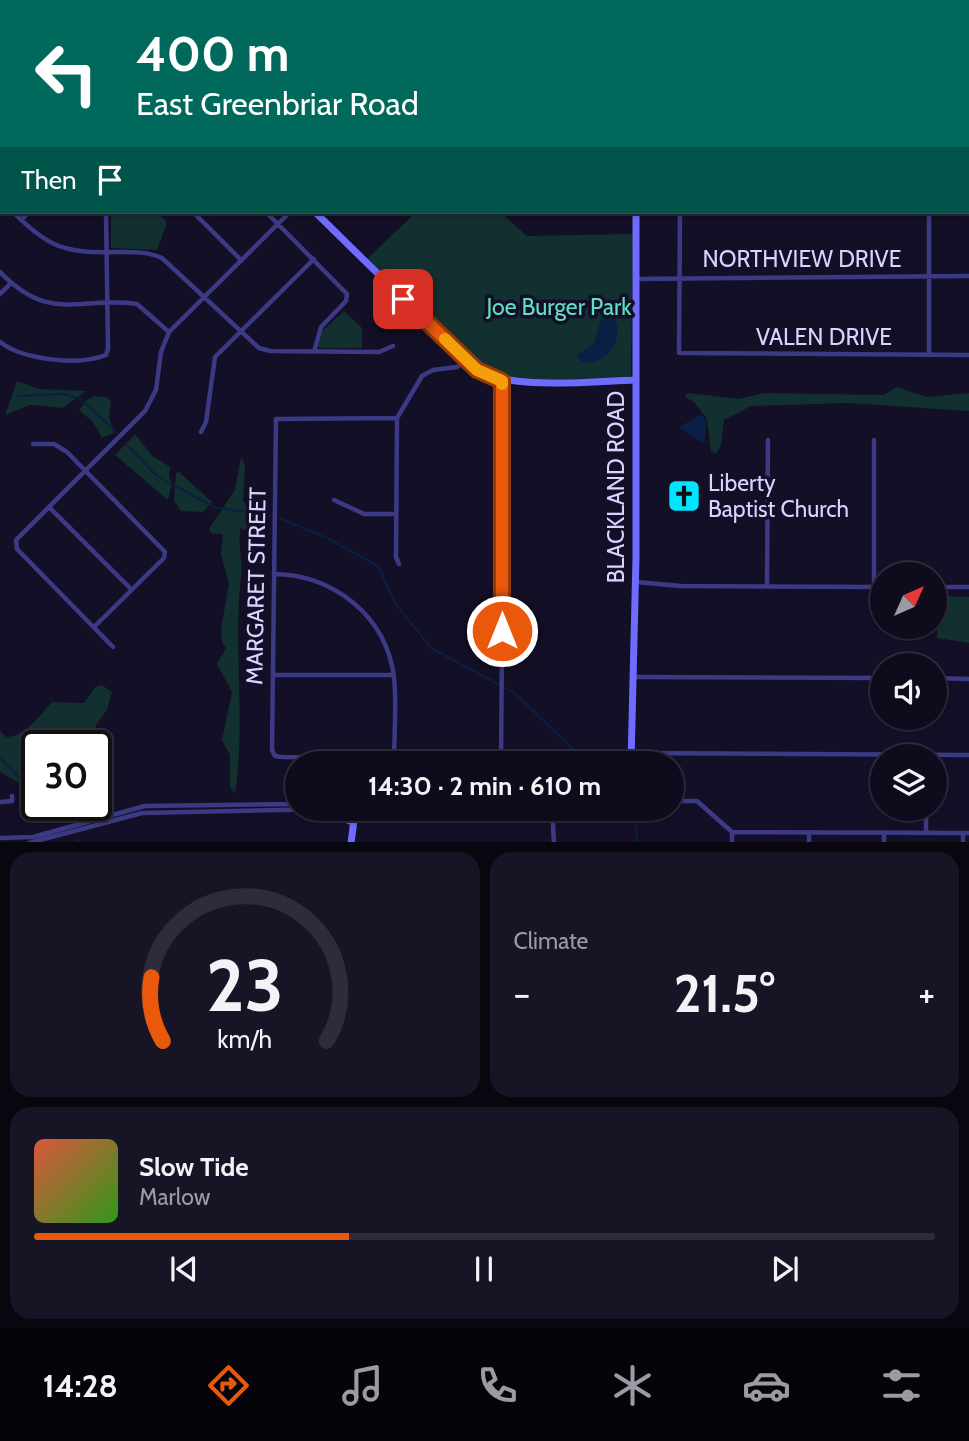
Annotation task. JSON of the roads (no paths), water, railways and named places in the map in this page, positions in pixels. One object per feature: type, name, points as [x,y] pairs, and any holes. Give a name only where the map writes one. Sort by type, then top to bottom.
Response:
[{"type":"street","points":[[14,214],[44,241],[60,248],[104,253],[149,253],[162,258],[259,348],[270,351],[379,352],[393,346]]},
{"type":"street","points":[[21,220],[27,214]]},
{"type":"street","points":[[0,342],[21,355],[45,359],[106,355],[106,214]]},
{"type":"street","points":[[195,214],[241,260]]},
{"type":"street","points":[[268,214],[346,292],[347,299],[316,335],[314,352]]},
{"type":"street","points":[[113,647],[15,545],[17,538],[152,402],[161,352],[169,332],[288,214]]},
{"type":"street","points":[[316,214],[480,372],[502,381],[635,380]]},
{"type":"street","name":"BLACKLAND ROAD","points":[[632,751],[636,214]]},
{"type":"street","points":[[679,276],[680,214]]},
{"type":"street","points":[[929,214],[929,355]]},
{"type":"street","points":[[201,432],[205,422],[212,364],[240,332],[314,259]]},
{"type":"street","points":[[0,272],[10,283],[49,305],[137,304],[169,332]]},
{"type":"street","name":"NORTHVIEW DRIVE","points":[[635,279],[679,276],[969,276]]},
{"type":"street","name":"VALEN DRIVE","points":[[679,276],[679,353],[969,355]]},
{"type":"street","points":[[0,294],[10,283]]},
{"type":"street","points":[[400,564],[396,557],[397,418],[422,376],[433,370],[457,367],[466,360]]},
{"type":"street","points":[[502,381],[502,631]]},
{"type":"street","name":"MARGARET STREET","points":[[285,756],[275,756],[272,750],[275,419],[397,418]]},
{"type":"street","points":[[767,586],[768,440]]},
{"type":"street","points":[[874,440],[874,562]]},
{"type":"street","points":[[33,444],[59,446],[166,554],[94,627]]},
{"type":"street","points":[[334,500],[364,513],[396,514]]},
{"type":"street","points":[[49,507],[132,590]]},
{"type":"street","points":[[274,574],[313,578],[346,596],[381,640],[394,675],[394,751]]},
{"type":"street","points":[[635,582],[681,586],[870,587]]},
{"type":"street","points":[[947,587],[969,587]]},
{"type":"street","points":[[501,751],[502,641]]},
{"type":"street","points":[[273,675],[394,675]]},
{"type":"street","points":[[634,677],[870,678]]},
{"type":"street","points":[[947,678],[969,679]]},
{"type":"street","points":[[684,753],[870,755]]},
{"type":"street","points":[[947,755],[969,755]]},
{"type":"street","points":[[0,802],[12,801],[12,796]]},
{"type":"street","points":[[684,802],[700,803],[732,832],[966,833],[963,842]]},
{"type":"street","points":[[206,808],[285,805]]},
{"type":"street","points":[[112,818],[172,808],[285,809]]},
{"type":"street","points":[[0,838],[14,840],[94,821]]},
{"type":"street","points":[[29,842],[96,821]]},
{"type":"street","points":[[344,821],[351,841]]},
{"type":"street","points":[[351,841],[356,821]]},
{"type":"street","points":[[553,821],[554,842]]},
{"type":"street","points":[[926,821],[926,832]]},
{"type":"street","points":[[732,832],[732,842]]},
{"type":"street","points":[[809,832],[809,842]]},
{"type":"street","points":[[884,833],[884,842]]},
{"type":"water","points":[[604,310],[610,311],[618,329],[614,346],[601,359],[582,362],[577,355],[594,343]]},
{"type":"water","points":[[701,414],[707,422],[704,444],[679,427]]},
{"type":"waterway","points":[[936,0],[944,0]]},
{"type":"waterway","points":[[18,396],[63,394],[81,399]]},
{"type":"waterway","points":[[84,402],[116,432]]},
{"type":"waterway","points":[[125,443],[157,476],[171,484]]},
{"type":"waterway","points":[[174,485],[214,507],[270,516]]},
{"type":"waterway","points":[[279,518],[327,538],[378,566],[395,603],[431,648],[498,684]]},
{"type":"waterway","points":[[505,688],[516,694],[575,751]]},
{"type":"waterway","points":[[0,758],[21,780]]},
{"type":"waterway","points":[[632,821],[636,826],[637,842]]},
{"type":"place","name":"Liberty Baptist Church","points":[[684,496]]},
{"type":"park label","name":"Joe Burger Park","points":[[559,307]]}]
